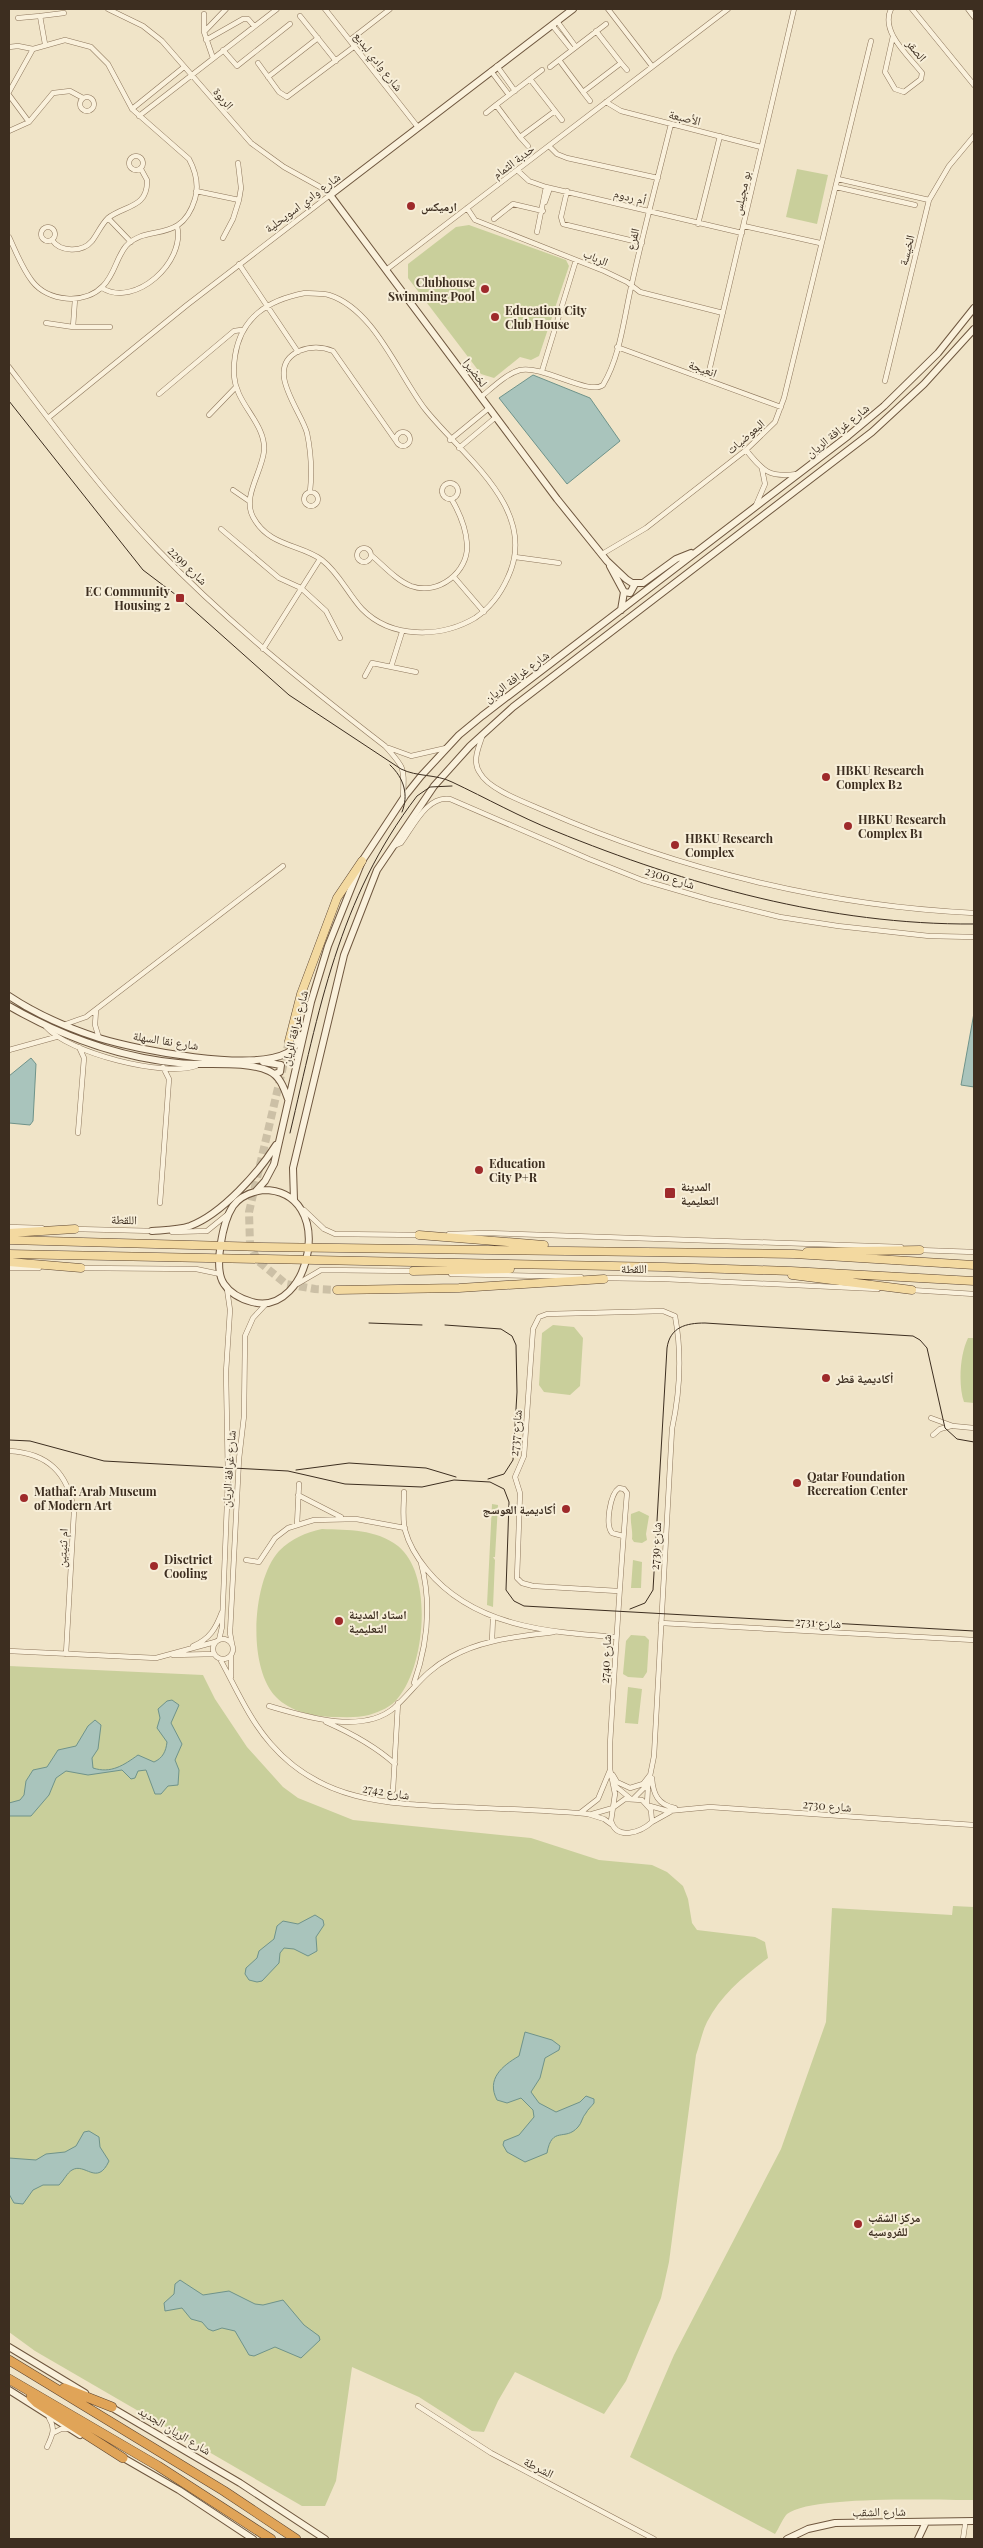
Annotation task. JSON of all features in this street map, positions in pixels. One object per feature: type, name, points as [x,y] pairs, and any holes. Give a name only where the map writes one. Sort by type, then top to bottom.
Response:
[{"type":"highway","name":"شارع الريان الجديد","points":[[9,2360],[224,2491],[296,2539]]},
{"type":"highway","points":[[32,2374],[112,2407]]},
{"type":"highway","points":[[9,2379],[158,2466],[271,2539]]},
{"type":"highway","points":[[22,2388],[37,2403],[123,2458]]},
{"type":"main road","name":"شارع وادي اسويحلية","points":[[330,195],[417,126],[573,9]]},
{"type":"main road","name":"لخضيرا","points":[[330,195],[557,500],[607,560],[626,579],[635,584]]},
{"type":"main road","name":"شارع غرافة الريان","points":[[256,1191],[271,1172],[307,1017],[328,946],[362,861],[402,799],[446,748],[482,716],[799,474],[884,406],[938,352],[974,308]]},
{"type":"main road","name":"شارع غرافة الريان","points":[[294,1200],[293,1168],[344,956],[378,870],[434,786],[483,733],[546,681],[872,432],[924,383],[974,328]]},
{"type":"main road","points":[[621,610],[624,592],[630,593],[635,584],[644,583],[676,559],[699,550]]},
{"type":"main road","name":"لخضيرا","points":[[607,560],[624,592]]},
{"type":"main road","points":[[289,1041],[301,994],[337,898],[362,861]]},
{"type":"main road","name":"شارع نقا السهلة","points":[[9,996],[64,1024],[99,1038],[159,1052],[247,1061],[276,1057],[290,1051],[297,1042],[307,1017]]},
{"type":"main road","name":"شارع نقا السهلة","points":[[9,1006],[45,1026],[88,1044],[126,1054],[179,1063],[252,1067],[274,1074]]},
{"type":"main road","points":[[247,1061],[281,1065],[280,1072],[274,1074],[281,1082],[288,1099]]},
{"type":"main road","points":[[152,1231],[189,1226],[208,1216],[264,1164],[278,1142]]},
{"type":"main road","points":[[256,1191],[276,1191],[294,1200],[304,1210],[308,1228],[307,1247],[297,1284]]},
{"type":"main road","name":"اللقطة","points":[[231,1211],[241,1198],[256,1191]]},
{"type":"main road","points":[[231,1211],[221,1245],[219,1258],[220,1274],[227,1289],[245,1300],[266,1304]]},
{"type":"main road","points":[[9,1233],[75,1229]]},
{"type":"main road","points":[[419,1235],[511,1243],[593,1247],[611,1251]]},
{"type":"main road","name":"اللقطة","points":[[9,1240],[307,1247],[794,1254],[974,1265]]},
{"type":"main road","points":[[794,1254],[820,1250],[920,1250]]},
{"type":"main road","name":"اللقطة","points":[[9,1254],[745,1269],[974,1281]]},
{"type":"main road","points":[[9,1262],[81,1268]]},
{"type":"main road","points":[[414,1271],[594,1269],[611,1266]]},
{"type":"main road","points":[[745,1269],[912,1290]]},
{"type":"main road","points":[[337,1290],[449,1288],[604,1278]]},
{"type":"main road","name":"اللقطة","points":[[266,1304],[284,1297],[297,1284]]},
{"type":"main road","name":"شارع الريان الجديد","points":[[9,2347],[53,2375],[112,2407],[240,2483],[325,2539]]},
{"type":"main road","points":[[9,2390],[49,2418],[179,2490],[252,2539]]},
{"type":"main road","name":"شارع الشقب","points":[[787,2539],[808,2528],[827,2524],[974,2523]]},
{"type":"main road","name":"شارع الشقب","points":[[925,2524],[965,2525],[974,2523]]},
{"type":"main road","name":"شارع الشقب","points":[[793,2539],[809,2531],[829,2527],[896,2524]]},
{"type":"main road","points":[[918,2539],[925,2524]]},
{"type":"street","name":"الربوة","points":[[108,9],[153,32],[251,143],[284,167],[322,188],[330,195]]},
{"type":"street","points":[[204,32],[226,9]]},
{"type":"street","points":[[139,116],[222,50],[278,9]]},
{"type":"street","name":"شارع وادي لبديع","points":[[325,9],[417,126]]},
{"type":"street","points":[[350,40],[390,9]]},
{"type":"street","points":[[608,9],[652,66]]},
{"type":"street","name":"حدبة الثمام","points":[[386,270],[728,9]]},
{"type":"street","name":"بو مجيلس","points":[[706,380],[794,9]]},
{"type":"street","name":"الصقر","points":[[891,9],[888,22],[893,36],[922,73],[921,79],[904,92],[895,89],[885,72],[893,36]]},
{"type":"street","points":[[912,9],[974,85]]},
{"type":"street","points":[[968,9],[974,17]]},
{"type":"street","points":[[18,18],[64,13]]},
{"type":"street","points":[[204,14],[204,32],[213,58]]},
{"type":"street","points":[[40,16],[45,44]]},
{"type":"street","points":[[300,16],[336,61]]},
{"type":"street","points":[[206,40],[243,19],[248,20],[254,26]]},
{"type":"street","points":[[555,23],[574,48]]},
{"type":"street","points":[[222,50],[234,64],[238,65],[290,24]]},
{"type":"street","points":[[550,66],[606,24]]},
{"type":"street","points":[[596,31],[626,70]]},
{"type":"street","points":[[268,77],[318,38]]},
{"type":"street","points":[[9,48],[18,46],[33,49],[45,44],[65,40],[91,47],[108,64],[132,109],[189,159],[194,170],[196,191],[191,209],[177,226],[131,242],[123,251],[112,275],[102,288],[88,296],[74,299],[51,294],[33,282],[9,237]]},
{"type":"street","name":"البعوضيات","points":[[602,554],[650,524],[746,450],[770,428],[781,407],[871,41]]},
{"type":"street","points":[[258,63],[279,92],[287,97],[355,46]]},
{"type":"street","points":[[29,122],[9,93],[33,49]]},
{"type":"street","points":[[559,60],[590,101]]},
{"type":"street","points":[[583,92],[621,63]]},
{"type":"street","points":[[132,109],[184,67]]},
{"type":"street","points":[[494,69],[515,91]]},
{"type":"street","points":[[494,69],[509,95]]},
{"type":"street","points":[[486,113],[542,70]]},
{"type":"street","points":[[530,79],[562,120]]},
{"type":"street","points":[[168,80],[169,87],[173,88]]},
{"type":"street","points":[[9,132],[29,122],[53,93],[70,91],[83,98]]},
{"type":"street","name":"الأصبعة","points":[[606,102],[621,111],[761,147]]},
{"type":"street","points":[[496,106],[528,146]]},
{"type":"street","points":[[520,137],[555,111]]},
{"type":"street","name":"الفرع","points":[[542,371],[594,388],[599,388],[605,381],[614,360],[671,124]]},
{"type":"street","points":[[698,224],[720,136]]},
{"type":"street","name":"الخيسة","points":[[885,381],[929,200],[950,166],[974,136]]},
{"type":"street","points":[[548,146],[557,154],[567,158],[658,178]]},
{"type":"street","points":[[223,238],[234,218],[239,200],[241,188],[238,163]]},
{"type":"street","points":[[52,240],[61,248],[81,248],[92,240],[108,218],[136,205],[143,199],[147,180],[141,169]]},
{"type":"street","name":"أم ردوم","points":[[517,170],[529,181],[548,188],[742,234]]},
{"type":"street","points":[[838,179],[929,200]]},
{"type":"street","points":[[836,186],[915,205]]},
{"type":"street","points":[[537,232],[548,188]]},
{"type":"street","points":[[196,191],[239,200]]},
{"type":"street","points":[[567,191],[561,217],[563,224],[642,242]]},
{"type":"street","name":"شارع وادي اسويحلية","points":[[48,418],[239,264],[330,195]]},
{"type":"street","points":[[494,219],[513,204],[543,211]]},
{"type":"street","name":"الرباب","points":[[467,208],[473,218],[479,221],[576,260],[631,285],[640,292],[723,313]]},
{"type":"street","points":[[108,218],[131,242]]},
{"type":"street","points":[[102,288],[117,294],[137,288],[158,275],[169,263],[177,247],[179,235],[177,226]]},
{"type":"street","points":[[744,226],[820,243]]},
{"type":"street","points":[[481,397],[515,372],[526,370],[542,371],[576,260]]},
{"type":"street","points":[[239,264],[298,352]]},
{"type":"street","points":[[305,293],[329,295],[352,307],[367,322],[409,387],[450,440],[479,466],[508,510],[514,527],[515,557],[502,590],[484,612],[463,625],[436,631],[402,632],[382,624],[362,609],[344,585],[320,559],[285,545],[261,528],[252,515],[249,501],[264,450],[261,435],[236,388],[233,378],[241,330],[266,306],[284,297],[305,293]]},
{"type":"street","points":[[73,327],[74,299]]},
{"type":"street","points":[[46,323],[73,327],[110,327]]},
{"type":"street","points":[[158,394],[234,331],[241,330]]},
{"type":"street","points":[[310,492],[312,474],[307,434],[283,377],[286,364],[298,352],[322,347],[333,351],[388,431],[396,441],[402,447],[407,446],[410,442],[410,436],[406,433],[398,434],[388,431]]},
{"type":"street","name":"انعيجة","points":[[617,347],[781,407]]},
{"type":"street","name":"شارع 2299","points":[[9,367],[48,418],[146,537],[221,612],[263,649],[385,746],[400,754],[411,756],[446,748]]},
{"type":"street","points":[[209,415],[236,388]]},
{"type":"street","points":[[450,440],[489,408]]},
{"type":"street","points":[[459,448],[496,417]]},
{"type":"street","points":[[477,418],[478,423],[484,426]]},
{"type":"street","points":[[396,441],[398,434]]},
{"type":"street","points":[[746,450],[762,469],[779,476],[799,474]]},
{"type":"street","points":[[755,507],[765,484],[762,469]]},
{"type":"street","points":[[371,558],[378,561],[400,581],[413,587],[425,588],[441,585],[454,577],[464,562],[467,546],[456,507],[452,500],[443,496],[442,489],[444,486],[454,484],[459,490],[456,507]]},
{"type":"street","points":[[233,490],[249,501]]},
{"type":"street","points":[[452,500],[458,496]]},
{"type":"street","points":[[220,529],[279,578],[301,588],[326,611],[340,638]]},
{"type":"street","points":[[515,557],[559,563]]},
{"type":"street","points":[[263,649],[320,559]]},
{"type":"street","points":[[454,577],[484,612]]},
{"type":"street","points":[[391,667],[402,632]]},
{"type":"street","points":[[365,676],[372,663],[416,672]]},
{"type":"street","name":"شارع 2300","points":[[483,733],[476,761],[480,774],[492,785],[582,827],[626,844],[714,871],[780,887],[910,909],[974,913]]},
{"type":"street","name":"شارع 2299","points":[[385,746],[404,769],[402,799]]},
{"type":"street","name":"شارع 2300","points":[[393,846],[401,843],[431,804],[440,799],[450,799],[642,880],[711,900],[780,917],[838,926],[929,936],[974,937]]},
{"type":"street","points":[[64,1024],[80,1021],[283,866]]},
{"type":"street","points":[[96,1008],[95,1025],[99,1038]]},
{"type":"street","name":"شارع نقا السهلة","points":[[45,1026],[56,1037],[92,1052],[175,1069],[202,1064]]},
{"type":"street","points":[[9,1050],[32,1042],[56,1037]]},
{"type":"street","points":[[78,1134],[84,1058],[79,1047]]},
{"type":"street","points":[[84,1058],[92,1052]]},
{"type":"street","points":[[163,1067],[169,1078]]},
{"type":"street","points":[[160,1203],[169,1078],[175,1069]]},
{"type":"street","points":[[304,1210],[324,1229],[335,1234],[419,1235],[486,1233],[867,1245],[920,1250],[974,1252]]},
{"type":"street","name":"اللقطة","points":[[9,1226],[207,1231],[231,1211]]},
{"type":"street","points":[[9,1268],[196,1269],[220,1274]]},
{"type":"street","name":"اللقطة","points":[[297,1284],[321,1270],[414,1271],[974,1294]]},
{"type":"street","name":"شارع غرافة الريان","points":[[217,1641],[223,1608],[228,1479],[226,1372],[230,1310],[227,1289]]},
{"type":"street","name":"شارع غرافة الريان","points":[[232,1644],[230,1627],[239,1459],[244,1416],[245,1336],[253,1318],[266,1304]]},
{"type":"street","name":"شارع 2737","points":[[618,1591],[533,1586],[522,1583],[517,1578],[520,1493],[515,1477],[524,1456],[533,1328],[539,1317],[547,1314],[611,1310],[662,1311],[670,1314]]},
{"type":"street","name":"شارع 2739","points":[[648,1805],[649,1783],[652,1772],[672,1430],[677,1406],[680,1357],[675,1316],[670,1314]]},
{"type":"street","points":[[931,1418],[953,1426],[974,1428]]},
{"type":"street","points":[[932,1435],[940,1429],[953,1426]]},
{"type":"street","name":"ام ثنيتين","points":[[9,1450],[33,1454],[48,1462],[68,1486],[72,1498],[74,1511],[66,1654]]},
{"type":"street","points":[[297,1526],[299,1484]]},
{"type":"street","name":"شارع 2740","points":[[614,1807],[610,1769],[618,1591],[627,1493],[622,1488],[615,1491],[608,1523],[612,1533],[623,1536]]},
{"type":"street","points":[[404,1492],[405,1528],[420,1562],[426,1588],[428,1624],[420,1666],[413,1685]]},
{"type":"street","points":[[298,1494],[342,1518]]},
{"type":"street","points":[[246,1560],[259,1562],[275,1538],[288,1528],[314,1520],[342,1518],[405,1528]]},
{"type":"street","points":[[420,1562],[438,1583],[458,1600],[493,1617],[554,1632],[616,1637]]},
{"type":"street","name":"شارع غرافة الريان","points":[[184,1650],[197,1644],[216,1629],[223,1608]]},
{"type":"street","points":[[492,1641],[493,1617]]},
{"type":"street","name":"شارع 2731","points":[[661,1622],[974,1640]]},
{"type":"street","points":[[325,1721],[374,1718],[393,1709],[413,1685],[450,1657],[492,1641],[554,1632]]},
{"type":"street","points":[[169,1655],[217,1641],[226,1640],[232,1644],[231,1656],[220,1659],[214,1654],[213,1648],[217,1641]]},
{"type":"street","points":[[9,1651],[139,1658],[214,1654]]},
{"type":"street","name":"شارع 2742","points":[[231,1656],[232,1681]]},
{"type":"street","name":"شارع 2742","points":[[220,1659],[248,1711],[272,1745],[303,1772],[351,1795],[393,1804],[580,1813],[604,1819],[612,1826]]},
{"type":"street","points":[[393,1790],[398,1703]]},
{"type":"street","points":[[269,1706],[325,1721],[358,1738],[395,1764]]},
{"type":"street","points":[[610,1769],[617,1782],[630,1788],[643,1784],[652,1772]]},
{"type":"street","points":[[580,1813],[598,1799],[610,1769]]},
{"type":"street","points":[[652,1772],[654,1794],[664,1805],[678,1809]]},
{"type":"street","name":"شارع 2739","points":[[632,1799],[649,1783]]},
{"type":"street","points":[[613,1784],[632,1799],[648,1805],[652,1815],[652,1822],[634,1833],[619,1831],[612,1826],[610,1817],[614,1807],[620,1801],[632,1799]]},
{"type":"street","name":"شارع 2730","points":[[648,1805],[668,1811],[719,1808],[974,1825]]},
{"type":"street","name":"شارع 2742","points":[[588,1814],[614,1807]]},
{"type":"street","name":"شارع 2730","points":[[652,1822],[663,1814],[678,1809]]},
{"type":"street","name":"الشرطة","points":[[418,2406],[491,2453],[654,2539]]},
{"type":"street","points":[[46,2447],[53,2434],[53,2426],[49,2418]]},
{"type":"street","points":[[53,2434],[61,2429],[69,2429]]},
{"type":"street","points":[[964,2539],[965,2525]]},
{"type":"green space","points":[[797,169],[828,175],[817,224],[786,217]]},
{"type":"green space","name":"Education City Club House","points":[[469,225],[566,260],[569,266],[539,356],[531,360],[520,357],[494,378],[481,374],[408,278],[408,264],[456,227]]},
{"type":"green space","points":[[553,1325],[574,1327],[583,1338],[580,1386],[570,1395],[544,1392],[539,1385],[542,1333]]},
{"type":"green space","points":[[968,1338],[974,1338],[974,1403],[964,1402],[961,1387],[963,1352]]},
{"type":"green space","points":[[492,1504],[498,1505],[495,1557],[493,1557],[495,1560],[493,1607],[487,1605]]},
{"type":"green space","points":[[639,1511],[649,1516],[647,1540],[642,1543],[634,1542],[632,1539],[631,1514]]},
{"type":"green space","name":"استاد المدينة التعليمية","points":[[322,1529],[362,1531],[389,1540],[398,1546],[409,1560],[417,1577],[421,1598],[422,1621],[414,1665],[407,1683],[398,1698],[392,1704],[369,1715],[360,1717],[324,1716],[295,1710],[276,1697],[267,1683],[260,1666],[256,1624],[263,1582],[270,1565],[279,1551],[294,1539]]},
{"type":"green space","points":[[633,1560],[642,1562],[641,1588],[631,1588]]},
{"type":"green space","points":[[631,1635],[645,1636],[649,1640],[647,1672],[643,1678],[628,1677],[623,1674],[626,1641]]},
{"type":"green space","points":[[9,1666],[203,1675],[215,1699],[247,1747],[283,1787],[298,1798],[353,1820],[531,1838],[599,1860],[652,1865],[667,1872],[683,1886],[688,1899],[692,1923],[697,1930],[755,1937],[765,1942],[768,1958],[726,1995],[713,2012],[704,2030],[696,2055],[669,2262],[661,2298],[626,2381],[604,2414],[515,2372],[498,2401],[484,2432],[472,2431],[419,2397],[352,2367],[336,2481],[325,2506],[302,2506],[35,2351],[9,2332]]},
{"type":"green space","points":[[628,1687],[642,1689],[638,1724],[625,1723]]},
{"type":"green space","name":"مركز الشقب للفروسيه","points":[[953,1906],[974,1907],[974,2500],[906,2499],[821,2504],[800,2508],[787,2514],[775,2534],[630,2457],[674,2355],[781,2149],[826,2022],[832,1908],[952,1915]]},
{"type":"water","points":[[533,375],[590,398],[620,441],[567,484],[499,398]]},
{"type":"water","points":[[974,1013],[974,1087],[961,1085]]},
{"type":"water","points":[[31,1058],[36,1064],[33,1121],[30,1125],[9,1123],[9,1076]]},
{"type":"water","points":[[172,1700],[179,1705],[171,1723],[182,1744],[175,1760],[179,1770],[178,1785],[168,1786],[161,1794],[155,1794],[146,1770],[138,1771],[135,1778],[131,1779],[122,1770],[88,1775],[66,1771],[56,1778],[49,1795],[31,1816],[9,1816],[9,1803],[20,1800],[24,1795],[26,1781],[33,1770],[47,1767],[58,1750],[76,1746],[88,1726],[95,1720],[101,1725],[98,1749],[92,1758],[93,1768],[106,1770],[117,1768],[138,1755],[154,1762],[160,1758],[164,1754],[167,1742],[157,1728],[160,1718],[158,1709],[167,1701]]},
{"type":"water","points":[[315,1915],[323,1920],[324,1925],[316,1937],[317,1951],[308,1956],[294,1949],[284,1948],[280,1953],[279,1963],[262,1981],[249,1980],[245,1974],[246,1968],[257,1958],[259,1951],[274,1939],[277,1926],[283,1921],[298,1924]]},
{"type":"water","points":[[525,2032],[552,2040],[560,2046],[559,2050],[545,2058],[540,2078],[531,2092],[539,2103],[556,2112],[580,2102],[586,2096],[594,2099],[594,2103],[573,2131],[556,2136],[549,2144],[547,2153],[525,2162],[507,2152],[503,2145],[504,2141],[519,2135],[534,2117],[533,2110],[521,2098],[507,2103],[497,2100],[493,2086],[495,2079],[502,2069],[519,2056]]},
{"type":"water","points":[[89,2131],[99,2137],[100,2147],[109,2161],[104,2169],[95,2173],[77,2168],[72,2170],[59,2185],[43,2185],[33,2190],[23,2204],[14,2203],[9,2194],[9,2158],[36,2160],[46,2154],[65,2152],[76,2146],[84,2132]]},
{"type":"water","points":[[180,2280],[203,2295],[229,2291],[255,2304],[263,2305],[283,2300],[304,2325],[319,2336],[320,2340],[301,2358],[275,2347],[254,2356],[249,2355],[235,2331],[222,2328],[213,2331],[208,2329],[202,2322],[191,2319],[182,2308],[165,2311],[164,2303],[174,2294],[175,2284]]},
{"type":"tunnel","points":[[289,1041],[249,1212],[250,1245],[258,1261],[286,1284],[315,1289],[337,1290]]},
{"type":"tram line","points":[[9,401],[143,570],[180,598],[289,695],[401,769],[407,772],[446,779],[555,831],[605,851],[708,884],[760,898],[866,917],[920,923],[974,924]]},
{"type":"tram line","points":[[390,765],[399,775],[404,787],[405,799],[402,812]]},
{"type":"tram line","points":[[290,1133],[322,1000],[350,916],[368,875],[390,835],[417,796],[430,787],[452,786]]},
{"type":"tram line","points":[[369,1323],[422,1325]]},
{"type":"tram line","points":[[630,1609],[645,1603],[653,1590],[667,1348],[675,1331],[685,1325],[705,1323],[913,1336],[920,1340],[927,1348],[945,1428],[957,1439],[974,1442]]},
{"type":"tram line","points":[[445,1325],[501,1329],[512,1336],[516,1345],[517,1392],[513,1460],[504,1474],[488,1479]]},
{"type":"tram line","points":[[9,1440],[30,1441],[104,1461],[288,1471],[345,1484],[422,1487],[454,1480],[490,1482],[504,1489],[509,1502],[506,1590],[514,1601],[524,1606],[974,1631]]},
{"type":"tram line","points":[[296,1470],[349,1463],[426,1468],[456,1477]]},
{"type":"place","name":"ارميكس","points":[[411,206]]},
{"type":"place","name":"Clubhouse Swimming Pool","points":[[485,289]]},
{"type":"place","name":"Education City Club House","points":[[495,317]]},
{"type":"place","name":"EC Community Housing 2","points":[[180,598]]},
{"type":"place","name":"HBKU Research Complex B2","points":[[826,777]]},
{"type":"place","name":"HBKU Research Complex B1","points":[[848,826]]},
{"type":"place","name":"HBKU Research Complex","points":[[675,845]]},
{"type":"place","name":"Education City P+R","points":[[479,1170]]},
{"type":"place","name":"المدينة التعليمية","points":[[670,1193]]},
{"type":"place","name":"أكاديمية قطر","points":[[826,1378]]},
{"type":"place","name":"Qatar Foundation Recreation Center","points":[[797,1483]]},
{"type":"place","name":"Mathaf: Arab Museum of Modern Art","points":[[24,1498]]},
{"type":"place","name":"أكاديمية العوسج","points":[[566,1509]]},
{"type":"place","name":"Disctrict Cooling","points":[[154,1566]]},
{"type":"place","name":"استاد المدينة التعليمية","points":[[339,1621]]},
{"type":"place","name":"مركز الشقب للفروسيه","points":[[858,2224]]}]
